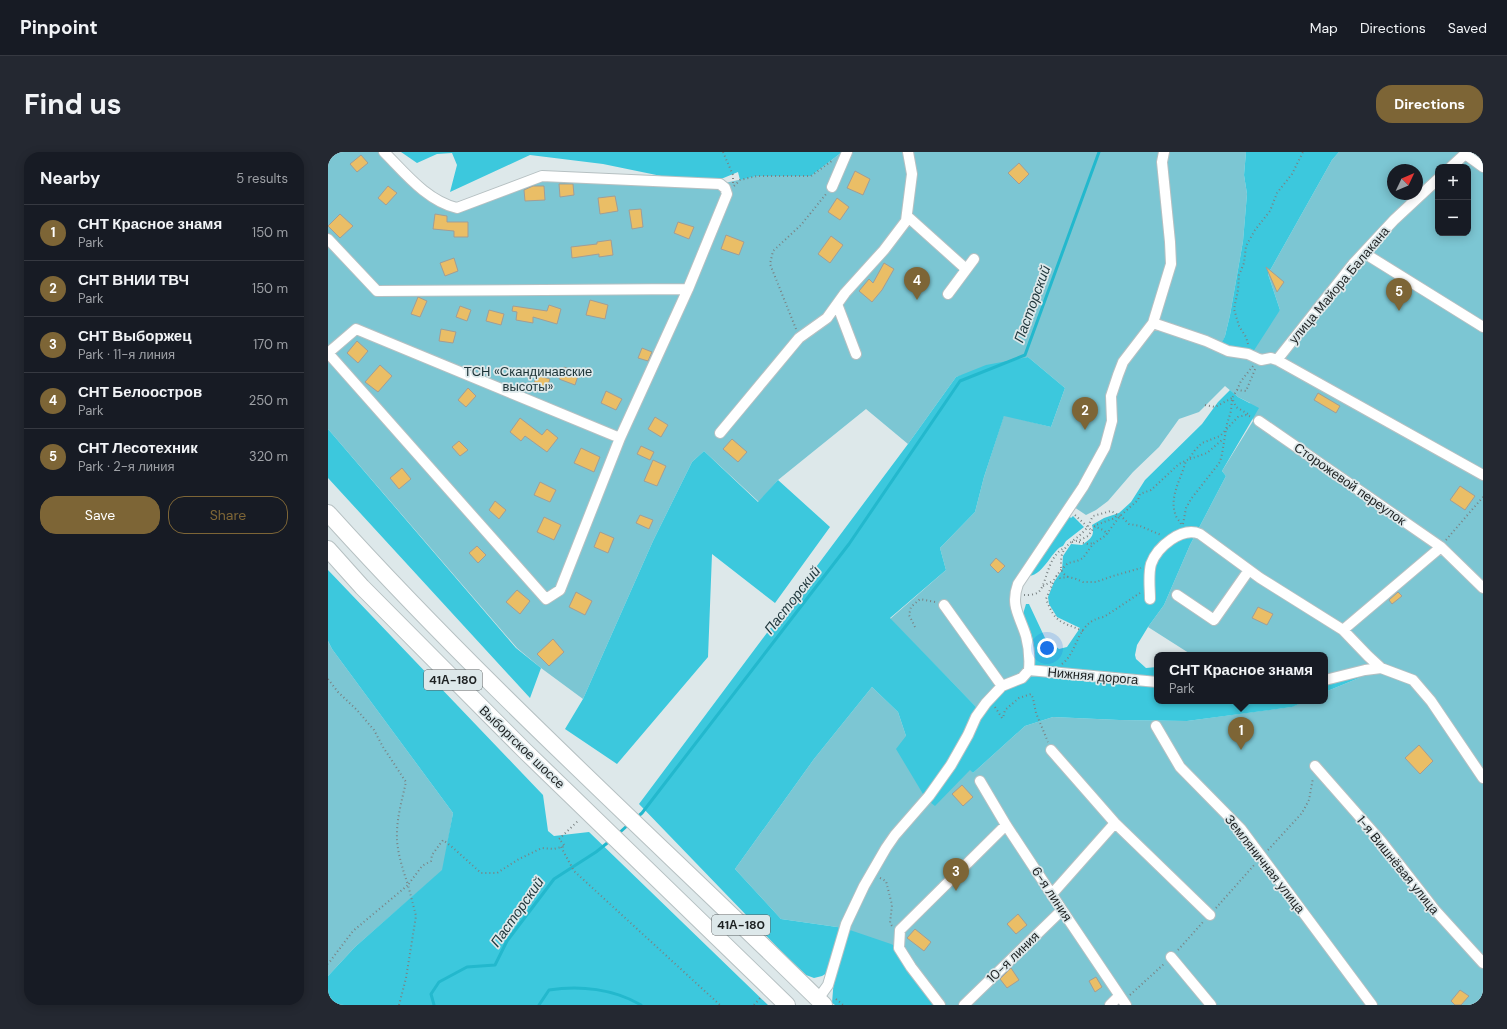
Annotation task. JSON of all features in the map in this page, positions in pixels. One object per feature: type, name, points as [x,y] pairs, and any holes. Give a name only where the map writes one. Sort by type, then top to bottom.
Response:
[{"type":"main road","name":"Выборгское шоссе","points":[[328,513],[382,573],[476,668],[821,1002]]},
{"type":"main road","name":"Выборгское шоссе","points":[[328,549],[362,587],[463,690],[585,809]]},
{"type":"main road","name":"41А-180","points":[[585,809],[787,1005]]},
{"type":"street","points":[[384,152],[409,178],[433,198],[446,205],[457,208],[542,176],[720,184],[725,188],[730,189],[688,289],[620,438],[560,590],[546,599],[328,353],[356,329],[620,438]]},
{"type":"street","points":[[832,187],[846,152]]},
{"type":"street","points":[[720,433],[799,338],[827,318],[845,293],[884,250],[906,221],[912,174],[908,152]]},
{"type":"street","points":[[821,1002],[828,985],[846,924],[871,873],[895,835],[929,796],[951,765],[980,711],[1002,686],[1022,678],[1029,670],[1029,650],[1026,636],[1015,605],[1015,592],[1018,584],[1083,487],[1105,447],[1112,421],[1111,396],[1113,387],[1123,362],[1153,322],[1171,264],[1162,162],[1164,152]]},
{"type":"street","points":[[1454,164],[1465,153],[1483,167]]},
{"type":"street","name":"улица Майора Балакана","points":[[1277,360],[1364,253],[1394,220],[1435,182]]},
{"type":"street","points":[[907,216],[966,269]]},
{"type":"street","points":[[328,239],[377,291],[688,289]]},
{"type":"street","points":[[1364,253],[1483,327]]},
{"type":"street","points":[[948,294],[974,259]]},
{"type":"street","points":[[837,304],[856,354]]},
{"type":"street","points":[[1153,322],[1206,341],[1254,361],[1271,358],[1277,360],[1483,475]]},
{"type":"street","name":"Сторожевой переулок","points":[[1255,419],[1441,547],[1483,588]]},
{"type":"street","points":[[1150,599],[1149,584],[1152,563],[1166,544],[1186,532],[1195,532],[1200,534],[1249,570],[1343,630],[1381,668],[1413,680],[1431,701],[1483,778]]},
{"type":"street","points":[[1343,630],[1441,547]]},
{"type":"street","points":[[1177,595],[1214,620],[1249,570]]},
{"type":"street","points":[[944,605],[1002,686]]},
{"type":"street","points":[[1366,670],[1368,656]]},
{"type":"street","points":[[1328,679],[1381,668]]},
{"type":"street","name":"Нижняя дорога","points":[[1029,670],[1154,682]]},
{"type":"street","name":"Земляничная улица","points":[[1156,726],[1180,767],[1241,829],[1372,1005]]},
{"type":"street","points":[[1051,750],[1116,823],[1210,915]]},
{"type":"street","name":"1-я Вишнёвая улица","points":[[1315,766],[1381,841],[1435,910],[1483,962]]},
{"type":"street","name":"6-я линия","points":[[980,781],[1006,825],[1123,1001]]},
{"type":"street","points":[[1052,894],[1116,823]]},
{"type":"street","points":[[940,1005],[911,968],[899,948],[900,930],[1006,825]]},
{"type":"street","name":"10-я линия","points":[[964,1005],[1062,910]]},
{"type":"street","points":[[1171,957],[1211,1005]]},
{"type":"street","points":[[1110,1005],[1123,1001]]},
{"type":"path","points":[[723,152],[733,175],[730,189]]},
{"type":"path","points":[[1237,390],[1246,391],[1254,361],[1246,338],[1235,315],[1234,305],[1238,290],[1239,272],[1244,263],[1246,246],[1255,230],[1270,210],[1277,193],[1292,174],[1303,152]]},
{"type":"path","points":[[730,189],[740,180],[757,176],[811,176],[834,159]]},
{"type":"path","points":[[799,338],[770,264],[773,251],[801,224],[832,187]]},
{"type":"path","points":[[1254,361],[1232,398],[1231,411],[1225,432],[1220,462],[1191,499],[1186,508],[1182,527],[1176,515],[1173,498],[1188,460],[1202,443],[1220,436],[1225,432],[1238,417],[1246,415],[1255,419]]},
{"type":"path","points":[[1205,405],[1215,407],[1232,398]]},
{"type":"path","points":[[1232,398],[1236,407],[1255,419]]},
{"type":"path","points":[[1082,631],[1065,624],[1055,617],[1046,599],[1056,576],[1068,563],[1083,558],[1094,543],[1108,534],[1120,516],[1138,500],[1140,494],[1151,490],[1179,464],[1207,453],[1225,437]]},
{"type":"path","points":[[1441,547],[1483,497]]},
{"type":"path","points":[[1068,508],[1091,530]]},
{"type":"path","points":[[1015,592],[1031,595],[1037,593],[1042,587],[1050,563],[1059,550],[1065,547],[1088,527],[1093,516],[1111,512],[1120,516],[1129,524],[1140,526],[1158,534],[1178,536]]},
{"type":"path","points":[[1071,542],[1088,536],[1094,526],[1115,518],[1117,515]]},
{"type":"path","points":[[1094,526],[1108,534]]},
{"type":"path","points":[[1077,541],[1088,544],[1094,543]]},
{"type":"path","points":[[1065,547],[1061,555],[1061,570],[1068,577],[1083,582],[1096,582],[1152,563]]},
{"type":"path","points":[[1056,576],[1060,578],[1068,577]]},
{"type":"path","points":[[1042,587],[1053,581]]},
{"type":"path","points":[[1052,673],[1066,661],[1082,631],[1088,624],[1097,618],[1104,617],[1125,604],[1149,584]]},
{"type":"path","points":[[914,627],[909,615],[911,607],[920,599],[944,605]]},
{"type":"path","points":[[328,679],[338,692],[357,710],[374,730],[383,747],[406,782],[400,809],[397,840],[402,868],[408,884],[416,916],[406,978],[399,1005]]},
{"type":"path","points":[[994,706],[1003,718],[1005,710],[1019,698],[1031,694],[1036,714],[1051,750]]},
{"type":"path","points":[[1123,1001],[1171,957],[1302,813],[1309,800],[1315,766]]},
{"type":"path","points":[[328,964],[353,931],[408,884],[422,866],[431,861],[432,855],[443,840],[481,873],[497,873],[519,859],[542,848],[554,849],[565,846],[559,839],[585,809]]},
{"type":"path","points":[[561,847],[574,871],[720,1005]]},
{"type":"path","points":[[871,873],[886,881],[892,905],[890,923],[892,927],[900,930]]},
{"type":"path","points":[[754,1005],[762,996]]},
{"type":"green space","name":"ТСН «Скандинавские высоты»","points":[[328,152],[384,152],[409,177],[457,208],[542,176],[720,184],[757,176],[811,176],[842,152],[1246,152],[1244,175],[1247,194],[1243,241],[1230,315],[1221,347],[1280,310],[1268,274],[1332,160],[1339,152],[1483,152],[1483,1005],[940,1005],[844,928],[781,919],[735,869],[814,759],[872,687],[898,712],[906,736],[970,769],[973,773],[1025,726],[1053,717],[1187,721],[1291,707],[1298,704],[1328,704],[1328,691],[1359,678],[1328,680],[1328,652],[1187,652],[1148,627],[1164,605],[1190,545],[1226,476],[1222,471],[1253,421],[1250,403],[1238,397],[1225,386],[1199,412],[1179,419],[1159,447],[1133,472],[1108,501],[1086,515],[1071,505],[1016,589],[1029,668],[980,711],[890,619],[946,570],[940,548],[975,512],[984,477],[1004,415],[1051,427],[1065,388],[1028,357],[956,377],[908,444],[866,409],[778,480],[759,502],[704,451],[692,462],[653,541],[583,699],[517,648],[328,429]]},
{"type":"green space","points":[[328,641],[332,649],[453,813],[443,870],[355,947],[328,976]]},
{"type":"shaded area","points":[[401,152],[842,152],[811,176],[757,176],[740,180],[738,172],[721,179],[671,178],[603,164],[530,155],[450,192],[457,165],[452,153],[437,154],[417,163]]},
{"type":"shaded area","points":[[1246,152],[1339,152],[1332,160],[1268,274],[1280,310],[1251,355],[1220,347],[1225,336],[1230,315],[1243,241],[1247,194],[1244,175]]},
{"type":"shaded area","points":[[1028,357],[1065,388],[1051,427],[1004,416],[984,477],[975,512],[940,548],[946,570],[890,618],[980,711],[986,703],[1033,668],[1033,640],[1023,614],[1026,604],[1029,604],[1045,638],[1059,649],[1067,647],[1080,628],[1057,617],[1049,604],[1048,597],[1054,582],[1062,570],[1063,556],[1071,544],[1082,545],[1093,534],[1092,525],[1104,518],[1119,513],[1131,502],[1145,480],[1202,424],[1218,402],[1230,390],[1238,397],[1259,408],[1222,471],[1226,476],[1190,545],[1164,605],[1137,645],[1135,655],[1136,659],[1146,668],[1154,667],[1154,704],[1299,704],[1292,707],[1187,721],[1053,717],[1025,726],[973,773],[970,770],[935,806],[926,799],[896,749],[906,736],[898,712],[872,687],[814,759],[735,869],[781,919],[844,928],[899,948],[940,1005],[835,1005],[832,1003],[834,978],[827,973],[814,978],[806,975],[639,804],[908,444],[956,377],[986,365]]},
{"type":"shaded area","points":[[328,429],[516,648],[541,668],[530,698],[328,478]]},
{"type":"shaded area","points":[[704,451],[758,502],[778,480],[830,527],[775,603],[712,554],[708,657],[617,764],[565,729],[583,699],[653,541],[692,462]]},
{"type":"shaded area","points":[[1067,514],[1071,518],[1073,516],[1084,527],[1056,551],[1044,567],[1034,575],[1029,576],[1030,572],[1047,551]]},
{"type":"shaded area","points":[[328,570],[543,795],[548,831],[554,836],[589,832],[768,1005],[328,1005],[328,976],[355,947],[442,870],[453,813],[332,649],[328,641]]},
{"type":"shaded area","points":[[1363,671],[1359,678],[1328,691],[1328,679]]},
{"type":"building","points":[[361,155],[368,163],[357,172],[350,164]]},
{"type":"building","points":[[1019,163],[1029,174],[1019,184],[1008,173]]},
{"type":"building","points":[[855,171],[870,179],[863,195],[847,188]]},
{"type":"building","points":[[559,184],[573,184],[574,195],[560,197]]},
{"type":"building","points":[[388,186],[397,193],[386,205],[378,198]]},
{"type":"building","points":[[533,186],[544,186],[545,200],[525,201],[524,190]]},
{"type":"building","points":[[615,196],[618,211],[600,214],[598,198]]},
{"type":"building","points":[[837,198],[849,207],[840,220],[828,212]]},
{"type":"building","points":[[641,209],[643,227],[632,229],[629,210]]},
{"type":"building","points":[[340,214],[353,226],[340,238],[328,226]]},
{"type":"building","points":[[435,214],[447,216],[447,222],[468,222],[468,237],[454,237],[454,231],[433,229]]},
{"type":"building","points":[[678,222],[694,227],[689,239],[674,233]]},
{"type":"building","points":[[726,235],[744,242],[739,255],[721,249]]},
{"type":"building","points":[[831,236],[843,245],[830,263],[818,254]]},
{"type":"building","points":[[611,240],[613,255],[599,257],[599,254],[572,258],[571,247],[597,244],[597,242]]},
{"type":"building","points":[[454,258],[458,271],[445,276],[440,263]]},
{"type":"building","points":[[884,263],[894,269],[882,290],[872,302],[859,291],[869,279],[873,283]]},
{"type":"building","points":[[1266,267],[1284,282],[1277,292]]},
{"type":"building","points":[[418,297],[427,301],[420,317],[411,314]]},
{"type":"building","points":[[590,300],[608,305],[605,319],[586,315]]},
{"type":"building","points":[[549,305],[561,309],[557,324],[533,317],[533,323],[516,320],[517,312],[512,311],[513,306],[547,311]]},
{"type":"building","points":[[460,306],[471,310],[467,321],[456,317]]},
{"type":"building","points":[[489,310],[504,314],[501,325],[486,321]]},
{"type":"building","points":[[441,329],[456,332],[453,343],[439,341]]},
{"type":"building","points":[[357,341],[368,351],[358,363],[347,353]]},
{"type":"building","points":[[642,348],[652,352],[648,361],[638,358]]},
{"type":"building","points":[[380,365],[392,376],[378,392],[365,382]]},
{"type":"building","points":[[564,367],[579,373],[575,385],[559,379]]},
{"type":"building","points":[[536,375],[550,379],[547,388],[534,384]]},
{"type":"building","points":[[468,388],[476,396],[466,407],[458,400]]},
{"type":"building","points":[[606,391],[622,399],[616,410],[601,403]]},
{"type":"building","points":[[1318,393],[1340,406],[1336,413],[1314,400]]},
{"type":"building","points":[[655,417],[668,425],[661,437],[648,429]]},
{"type":"building","points":[[520,418],[542,435],[547,429],[558,438],[547,452],[525,436],[521,441],[510,432]]},
{"type":"building","points":[[732,439],[747,452],[738,462],[723,449]]},
{"type":"building","points":[[459,441],[468,450],[460,456],[452,447]]},
{"type":"building","points":[[641,446],[654,452],[650,460],[637,454]]},
{"type":"building","points":[[581,448],[600,457],[594,472],[574,463]]},
{"type":"building","points":[[653,460],[666,466],[657,486],[644,481]]},
{"type":"building","points":[[402,468],[411,479],[399,489],[390,478]]},
{"type":"building","points":[[540,482],[556,490],[550,502],[534,495]]},
{"type":"building","points":[[1460,486],[1475,496],[1465,510],[1450,500]]},
{"type":"building","points":[[495,501],[506,510],[499,519],[489,510]]},
{"type":"building","points":[[640,515],[653,520],[649,529],[636,523]]},
{"type":"building","points":[[544,517],[561,525],[554,540],[537,532]]},
{"type":"building","points":[[600,532],[614,538],[608,553],[594,547]]},
{"type":"building","points":[[477,546],[486,555],[478,563],[469,553]]},
{"type":"building","points":[[996,558],[1005,566],[998,573],[990,565]]},
{"type":"building","points":[[517,590],[530,601],[520,614],[506,602]]},
{"type":"building","points":[[576,592],[592,601],[585,615],[569,607]]},
{"type":"building","points":[[1398,592],[1402,596],[1392,604],[1389,600]]},
{"type":"building","points":[[1258,607],[1273,614],[1267,625],[1252,618]]},
{"type":"building","points":[[553,639],[564,652],[549,666],[537,654]]},
{"type":"building","points":[[1419,745],[1433,761],[1420,774],[1405,758]]},
{"type":"building","points":[[962,785],[973,797],[963,806],[952,794]]},
{"type":"building","points":[[1018,914],[1027,925],[1016,934],[1007,924]]},
{"type":"building","points":[[915,929],[931,942],[924,951],[907,938]]},
{"type":"building","points":[[1011,968],[1019,980],[1007,988],[1000,979]]},
{"type":"building","points":[[1096,977],[1102,987],[1095,992],[1089,981]]},
{"type":"building","points":[[1460,990],[1469,996],[1461,1005],[1455,1005],[1451,1001]]},
{"type":"waterway","name":"Пасторский","points":[[636,818],[642,813],[849,544],[960,381],[1025,355],[1099,152]]},
{"type":"waterway","name":"Пасторский","points":[[618,834],[629,824]]},
{"type":"waterway","name":"Пасторский","points":[[434,1005],[431,994],[439,982],[467,967],[495,965],[507,941],[554,879],[596,852],[611,840]]},
{"type":"waterway","points":[[539,1005],[549,990],[573,988],[585,988],[608,992],[620,995],[641,1005]]},
{"type":"place","name":"СНТ Белоостров","points":[[917,300]]},
{"type":"place","name":"СНТ Лесотехник","points":[[1399,311]]},
{"type":"place","name":"СНТ ВНИИ ТВЧ","points":[[1085,430]]},
{"type":"place","name":"СНТ Красное знамя","points":[[1241,750]]},
{"type":"place","name":"СНТ Выборжец","points":[[956,891]]}]
